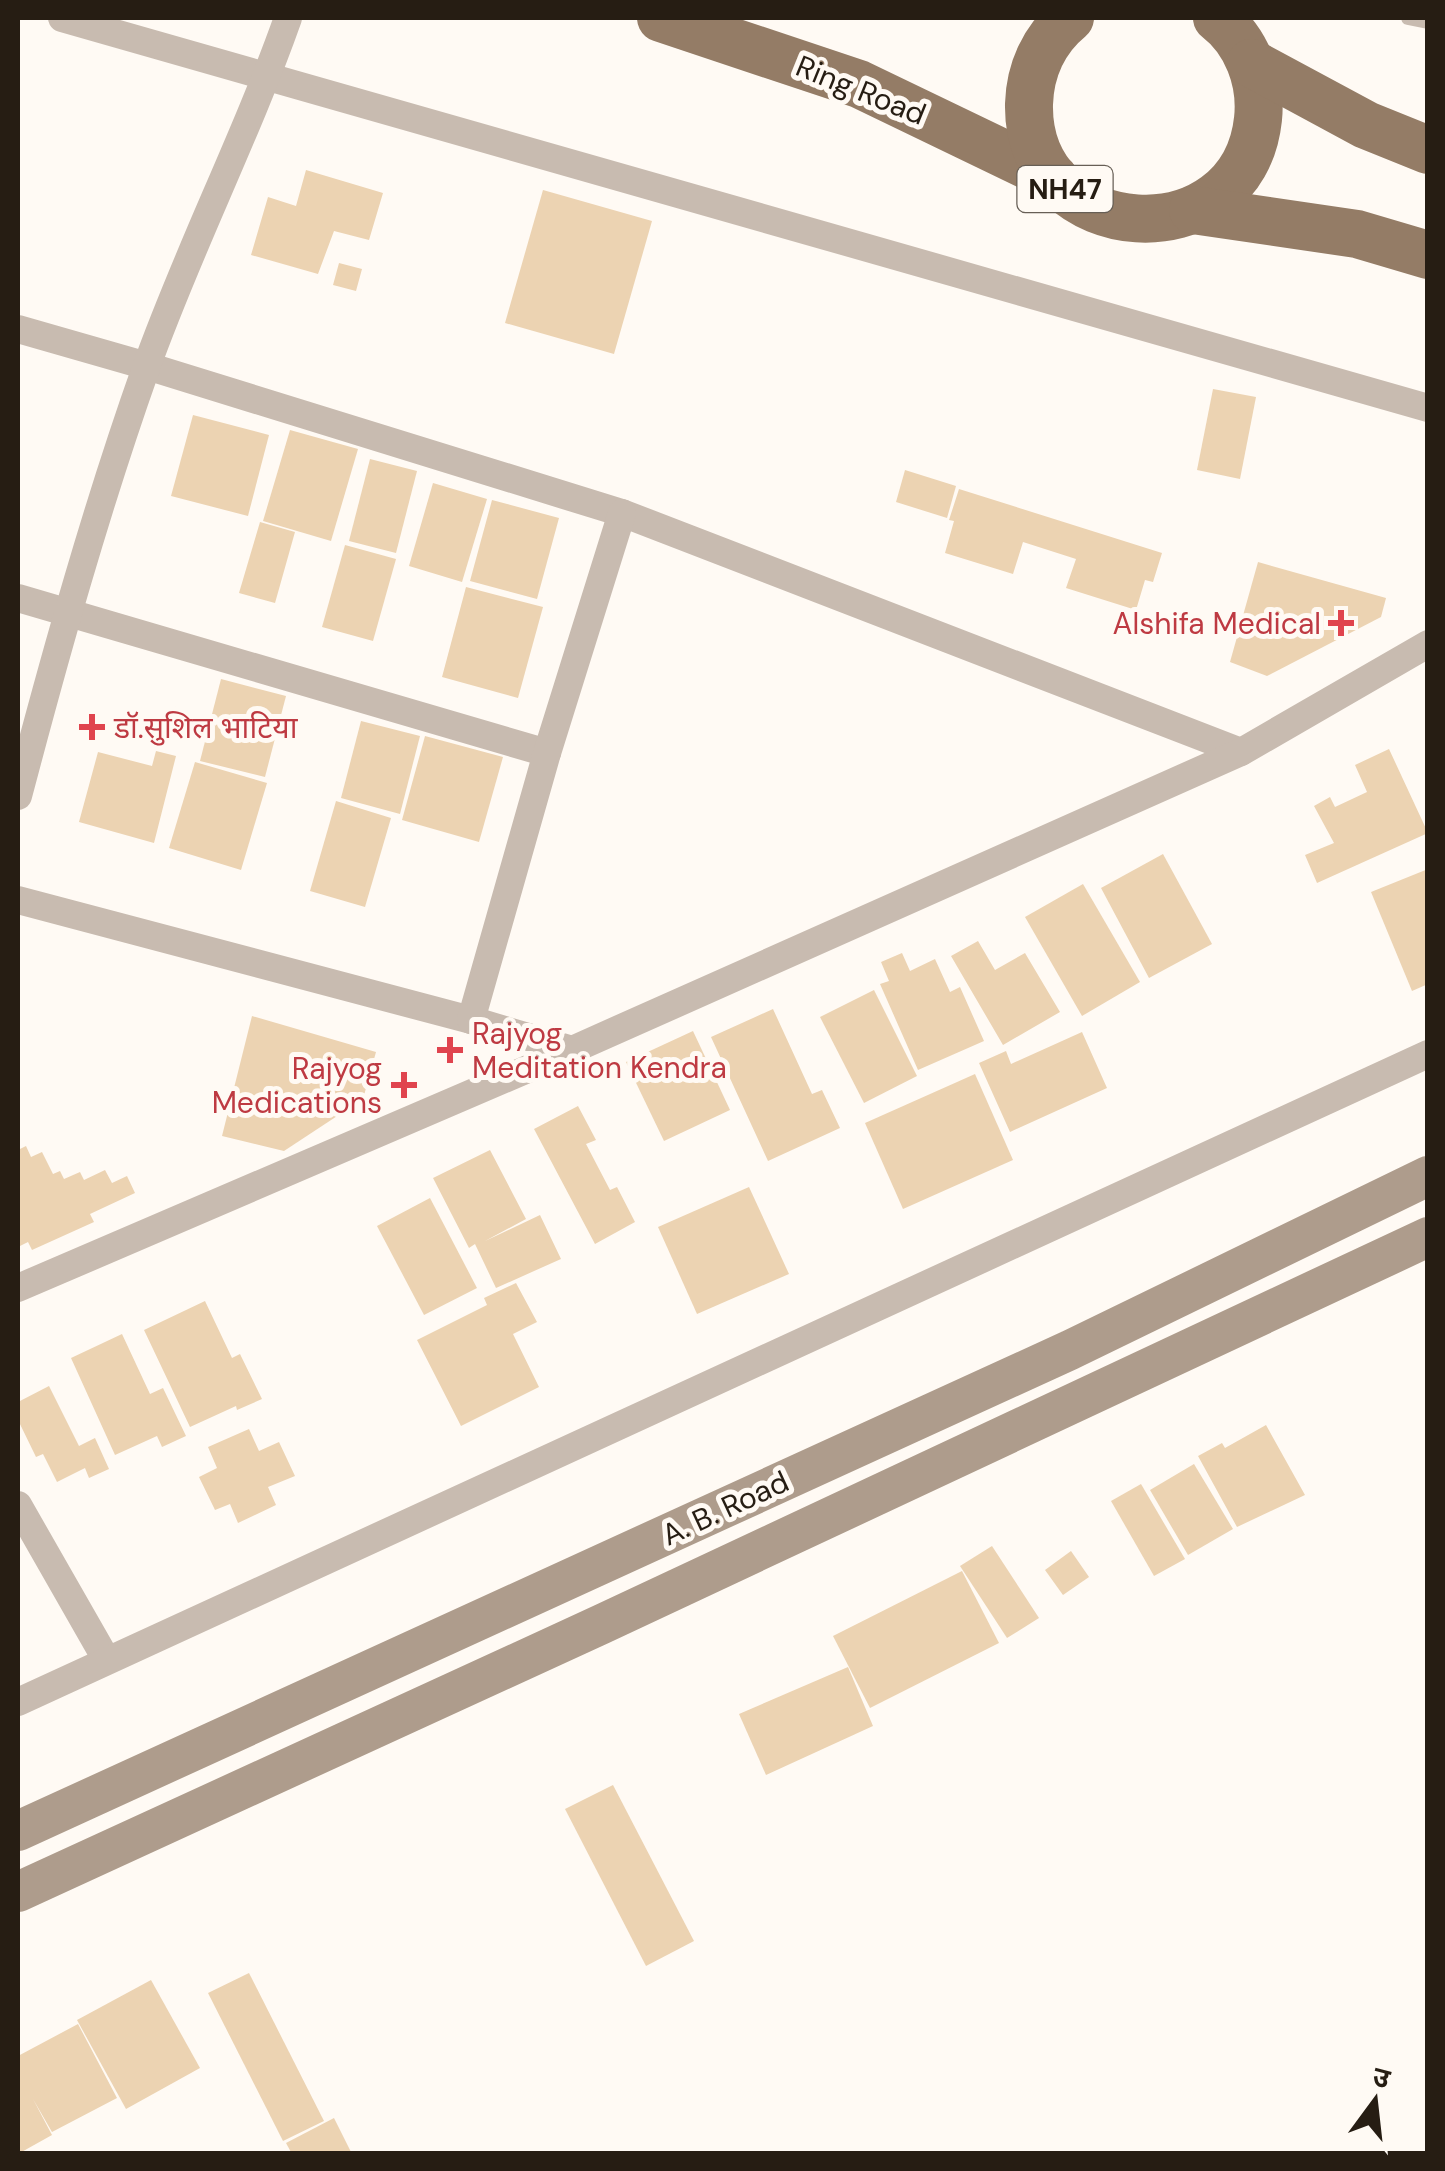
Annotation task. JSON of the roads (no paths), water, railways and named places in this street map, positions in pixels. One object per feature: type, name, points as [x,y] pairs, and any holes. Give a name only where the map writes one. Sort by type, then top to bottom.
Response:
[{"type":"highway","name":"Ring Road","points":[[661,18],[859,84],[1054,178]]},
{"type":"highway","name":"NH47","points":[[1049,21],[1030,86],[1029,119],[1037,150],[1054,178],[1072,196],[1094,210],[1143,221],[1193,210],[1218,195],[1251,148],[1258,120],[1258,91],[1251,63],[1240,41],[1217,18]]},
{"type":"highway","points":[[1251,63],[1366,125],[1428,150]]},
{"type":"highway","name":"NH47","points":[[1193,210],[1357,234],[1428,256]]},
{"type":"main road","name":"A. B. Road","points":[[18,1831],[1070,1350],[1428,1176]]},
{"type":"main road","name":"A. B. Road","points":[[18,1892],[1428,1237]]},
{"type":"street","points":[[62,18],[1428,408]]},
{"type":"street","points":[[18,796],[66,612],[147,366],[267,78],[288,18]]},
{"type":"street","points":[[18,330],[622,513],[1241,752]]},
{"type":"street","points":[[471,1020],[622,513]]},
{"type":"street","points":[[18,598],[548,753]]},
{"type":"street","points":[[18,1288],[572,1050],[1241,752],[1428,644]]},
{"type":"street","points":[[18,900],[572,1050]]},
{"type":"street","points":[[18,1702],[1428,1054]]},
{"type":"street","points":[[18,1505],[106,1659]]},
{"type":"lane","points":[[1408,18],[1428,22]]},
{"type":"place","name":"Alshifa Medical","points":[[1341,623]]},
{"type":"place","name":"डॉ.सुशिल भाटिया","points":[[92,727]]},
{"type":"place","name":"Rajyog Meditation Kendra","points":[[450,1050]]},
{"type":"place","name":"Rajyog Medications","points":[[404,1085]]}]
